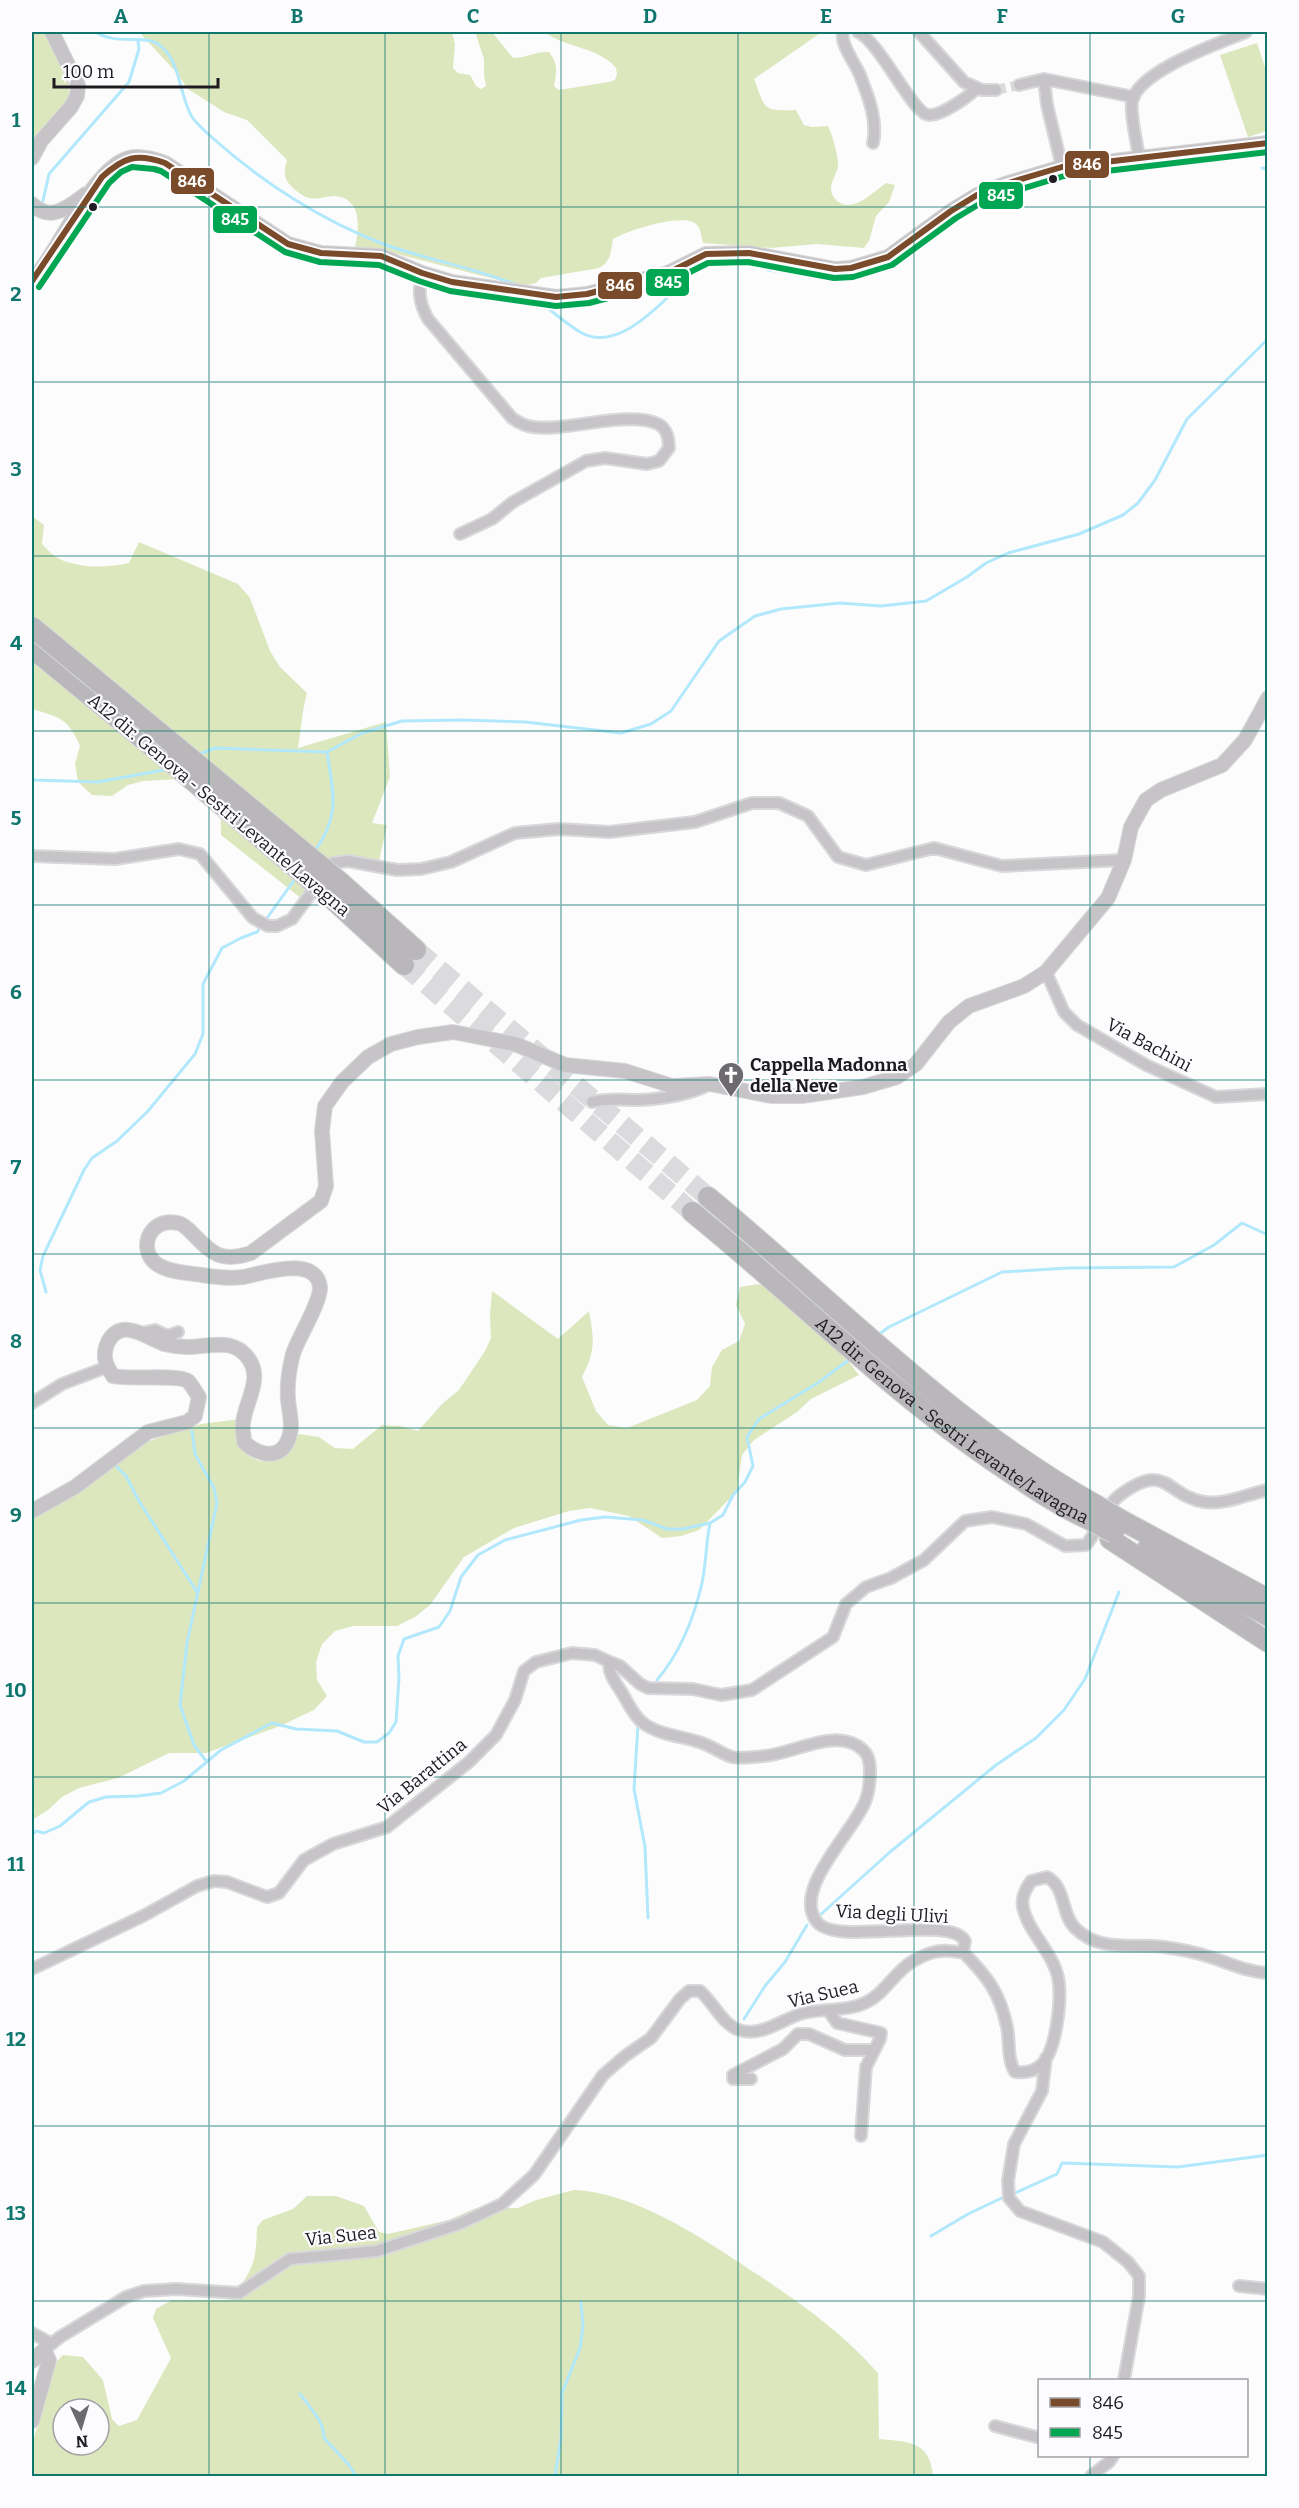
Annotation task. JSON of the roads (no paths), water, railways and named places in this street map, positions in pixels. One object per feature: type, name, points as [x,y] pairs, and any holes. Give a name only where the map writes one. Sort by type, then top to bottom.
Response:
[{"type":"highway","points":[[32,627],[334,889]]},
{"type":"highway","name":"A12 dir. Genova - Sestri Levante/Lavagna","points":[[32,648],[171,762],[334,889],[410,957]]},
{"type":"highway","points":[[708,1197],[915,1377],[1049,1488],[1086,1515],[1268,1616]]},
{"type":"highway","name":"A12 dir. Genova - Sestri Levante/Lavagna","points":[[692,1212],[758,1265],[903,1394],[974,1449],[1049,1488]]},
{"type":"highway","points":[[1116,1531],[1177,1550],[1268,1589]]},
{"type":"highway","points":[[1116,1531],[1268,1642]]},
{"type":"highway","points":[[1177,1550],[1268,1599]]},
{"type":"street","points":[[32,158],[41,141],[71,107],[77,96],[78,85],[52,32]]},
{"type":"street","points":[[843,32],[843,40],[860,75],[876,127],[873,143]]},
{"type":"street","points":[[858,32],[878,50],[923,114],[930,116],[944,110],[977,88]]},
{"type":"street","points":[[919,32],[964,82],[977,88],[996,90]]},
{"type":"street","points":[[1139,158],[1132,103],[1141,87],[1169,64],[1246,32]]},
{"type":"street","points":[[1019,85],[1044,79],[1134,97]]},
{"type":"street","points":[[1044,79],[1047,105],[1062,167]]},
{"type":"street","points":[[32,281],[92,189],[112,167],[129,158],[153,159],[165,163],[288,244],[321,253],[381,256],[422,273],[452,282],[556,297],[587,294],[668,273],[706,254],[749,254],[835,269],[851,268],[888,257],[951,211],[977,195],[1005,184],[1062,167],[1268,142]]},
{"type":"street","points":[[32,204],[40,212],[53,214],[62,211],[92,189]]},
{"type":"street","points":[[422,273],[419,295],[424,312],[462,362],[512,418],[522,425],[534,428],[597,422],[644,421],[664,428],[669,439],[669,448],[659,460],[647,464],[605,458],[586,461],[522,496],[492,519],[460,534]]},
{"type":"street","points":[[32,1511],[75,1487],[148,1431],[187,1422],[195,1416],[199,1397],[188,1381],[176,1378],[125,1379],[113,1376],[106,1367],[103,1353],[110,1339],[117,1332],[131,1329],[178,1347],[225,1343],[242,1351],[251,1362],[255,1378],[243,1424],[244,1442],[255,1452],[268,1455],[279,1451],[288,1440],[291,1423],[288,1374],[294,1352],[319,1296],[320,1285],[315,1276],[302,1269],[284,1268],[241,1277],[214,1277],[173,1270],[154,1262],[147,1247],[148,1238],[152,1229],[158,1224],[169,1221],[182,1223],[202,1246],[213,1253],[225,1257],[239,1257],[251,1253],[321,1201],[326,1186],[322,1131],[325,1106],[342,1082],[368,1057],[391,1044],[453,1032],[514,1044],[566,1065],[625,1071],[672,1086],[710,1084],[771,1096],[802,1096],[863,1087],[897,1077],[916,1064],[949,1022],[969,1006],[1024,986],[1046,972],[1108,898],[1124,860],[1131,827],[1146,800],[1161,790],[1222,765],[1245,740],[1268,698]]},
{"type":"street","points":[[32,856],[115,859],[179,849],[201,854],[253,918],[268,926],[277,926],[292,919],[333,863],[348,861],[397,870],[421,869],[451,862],[514,833],[558,829],[609,832],[695,822],[752,803],[779,803],[808,816],[838,857],[866,865],[934,848],[1002,866],[1124,860]]},
{"type":"street","name":"Via Bachini","points":[[1046,972],[1064,1012],[1077,1025],[1146,1065],[1216,1097],[1268,1094]]},
{"type":"street","points":[[592,1102],[606,1098],[639,1100],[680,1096],[710,1084]]},
{"type":"street","points":[[142,1333],[155,1330],[168,1336],[178,1332]]},
{"type":"street","points":[[32,1403],[62,1384],[106,1367]]},
{"type":"street","points":[[610,1662],[620,1666],[648,1688],[693,1689],[721,1695],[752,1689],[833,1637],[846,1604],[866,1587],[891,1578],[924,1560],[965,1521],[992,1517],[1026,1524],[1065,1546],[1076,1548],[1086,1545],[1119,1495],[1146,1481],[1162,1481],[1202,1502],[1218,1502],[1268,1490]]},
{"type":"street","name":"Via Barattina","points":[[32,1969],[143,1916],[197,1886],[214,1881],[228,1882],[267,1897],[279,1893],[304,1860],[333,1844],[387,1827],[470,1762],[496,1735],[514,1700],[524,1671],[536,1662],[572,1653],[595,1655],[610,1662]]},
{"type":"street","name":"Via degli Ulivi","points":[[610,1662],[608,1670],[642,1723],[654,1729],[699,1742],[732,1757],[784,1754],[814,1743],[834,1741],[853,1743],[865,1752],[870,1764],[870,1781],[865,1803],[819,1873],[812,1908],[816,1922],[823,1927],[844,1932],[921,1929],[952,1932],[963,1937],[965,1941],[963,1952]]},
{"type":"street","points":[[1124,2379],[1139,2296],[1139,2276],[1128,2262],[1103,2242],[1020,2211],[1008,2198],[1008,2181],[1014,2144],[1042,2091],[1046,2058],[1055,2030],[1059,1996],[1058,1976],[1050,1956],[1029,1922],[1023,1906],[1024,1894],[1031,1881],[1047,1877],[1054,1881],[1074,1927],[1090,1939],[1105,1944],[1134,1948],[1162,1947],[1207,1956],[1254,1972],[1268,1973]]},
{"type":"street","name":"Via Suea","points":[[48,2347],[60,2337],[126,2297],[144,2291],[176,2289],[239,2293],[290,2259],[377,2251],[459,2224],[502,2204],[534,2175],[603,2075],[651,2038],[680,1999],[689,1991],[700,1991],[710,1999],[723,2019],[738,2030],[756,2031],[805,2012],[829,2011],[866,2003],[907,1965],[919,1958],[939,1951],[963,1952]]},
{"type":"street","points":[[963,1952],[988,1978],[998,1998],[1007,2027],[1012,2066],[1015,2072],[1032,2071],[1042,2065],[1046,2058]]},
{"type":"street","points":[[829,2011],[837,2023],[881,2033],[866,2067],[861,2136]]},
{"type":"street","points":[[751,2079],[733,2079],[733,2075],[783,2049],[798,2034],[809,2034],[845,2050],[874,2050]]},
{"type":"street","points":[[1239,2286],[1268,2289]]},
{"type":"street","points":[[32,2333],[48,2347],[49,2360],[32,2421]]},
{"type":"street","points":[[32,2361],[48,2347]]},
{"type":"street","points":[[995,2426],[1038,2437]]},
{"type":"street","points":[[1091,2476],[1112,2457]]},
{"type":"waterway","points":[[96,32],[111,38],[145,40],[158,44],[171,59],[188,108],[198,124],[248,167],[292,198],[338,224],[386,245],[517,285]]},
{"type":"waterway","points":[[42,205],[49,174],[129,82],[139,49],[138,41]]},
{"type":"waterway","points":[[1262,168],[1268,169]]},
{"type":"waterway","points":[[543,301],[546,307],[580,332],[591,337],[615,335],[647,316],[693,269],[704,263],[724,260]]},
{"type":"waterway","points":[[730,260],[749,262],[768,270],[843,280]]},
{"type":"waterway","points":[[197,755],[215,748],[327,752],[362,733],[402,721],[525,722],[621,733],[651,724],[671,711],[719,641],[755,616],[781,609],[840,603],[881,606],[926,601],[986,563],[1008,553],[1079,534],[1123,515],[1138,503],[1155,480],[1187,419],[1268,339]]},
{"type":"waterway","points":[[315,851],[329,826],[332,814],[333,792],[327,752]]},
{"type":"waterway","points":[[32,780],[98,782],[169,769]]},
{"type":"waterway","points":[[46,1292],[40,1270],[43,1256],[84,1170],[92,1158],[117,1141],[148,1111],[195,1054],[203,1034],[203,984],[222,948],[257,932],[295,879]]},
{"type":"waterway","points":[[878,1335],[889,1327],[1002,1272],[1068,1268],[1174,1267],[1214,1245],[1242,1223],[1268,1235]]},
{"type":"waterway","points":[[32,1835],[36,1831],[44,1833],[60,1826],[89,1802],[106,1797],[161,1793],[184,1781],[221,1750],[272,1723],[296,1729],[337,1731],[364,1742],[377,1742],[389,1733],[396,1722],[398,1656],[404,1639],[439,1627],[450,1611],[461,1577],[478,1555],[505,1540],[581,1520],[605,1517],[643,1520],[667,1529],[683,1529],[710,1523],[723,1515],[733,1495],[745,1482],[753,1466],[747,1437],[759,1419],[819,1382],[850,1359]]},
{"type":"waterway","points":[[192,1431],[195,1454],[214,1488],[217,1503],[187,1643],[180,1705],[194,1745],[207,1762]]},
{"type":"waterway","points":[[117,1467],[126,1476],[139,1501],[197,1592]]},
{"type":"waterway","points":[[657,1680],[679,1647],[695,1609],[703,1576],[710,1523]]},
{"type":"waterway","points":[[819,1916],[890,1852],[996,1765],[1036,1738],[1064,1710],[1085,1679],[1119,1592]]},
{"type":"waterway","points":[[638,1725],[634,1789],[645,1847],[648,1918]]},
{"type":"waterway","points":[[744,2019],[765,1986],[785,1962],[807,1925]]},
{"type":"waterway","points":[[1013,2194],[1057,2174],[1062,2163],[1178,2167],[1268,2155]]},
{"type":"waterway","points":[[931,2236],[968,2214],[1006,2196]]},
{"type":"waterway","points":[[555,2476],[561,2438],[562,2393],[580,2348],[583,2326],[581,2302]]},
{"type":"waterway","points":[[300,2394],[319,2420],[324,2438],[356,2476]]},
{"type":"tunnel","points":[[996,90],[1019,85]]},
{"type":"tunnel","points":[[416,950],[708,1197]]},
{"type":"tunnel","points":[[404,965],[692,1212]]},
{"type":"place","name":"Cappella Madonna della Neve","points":[[731,1098]]}]
